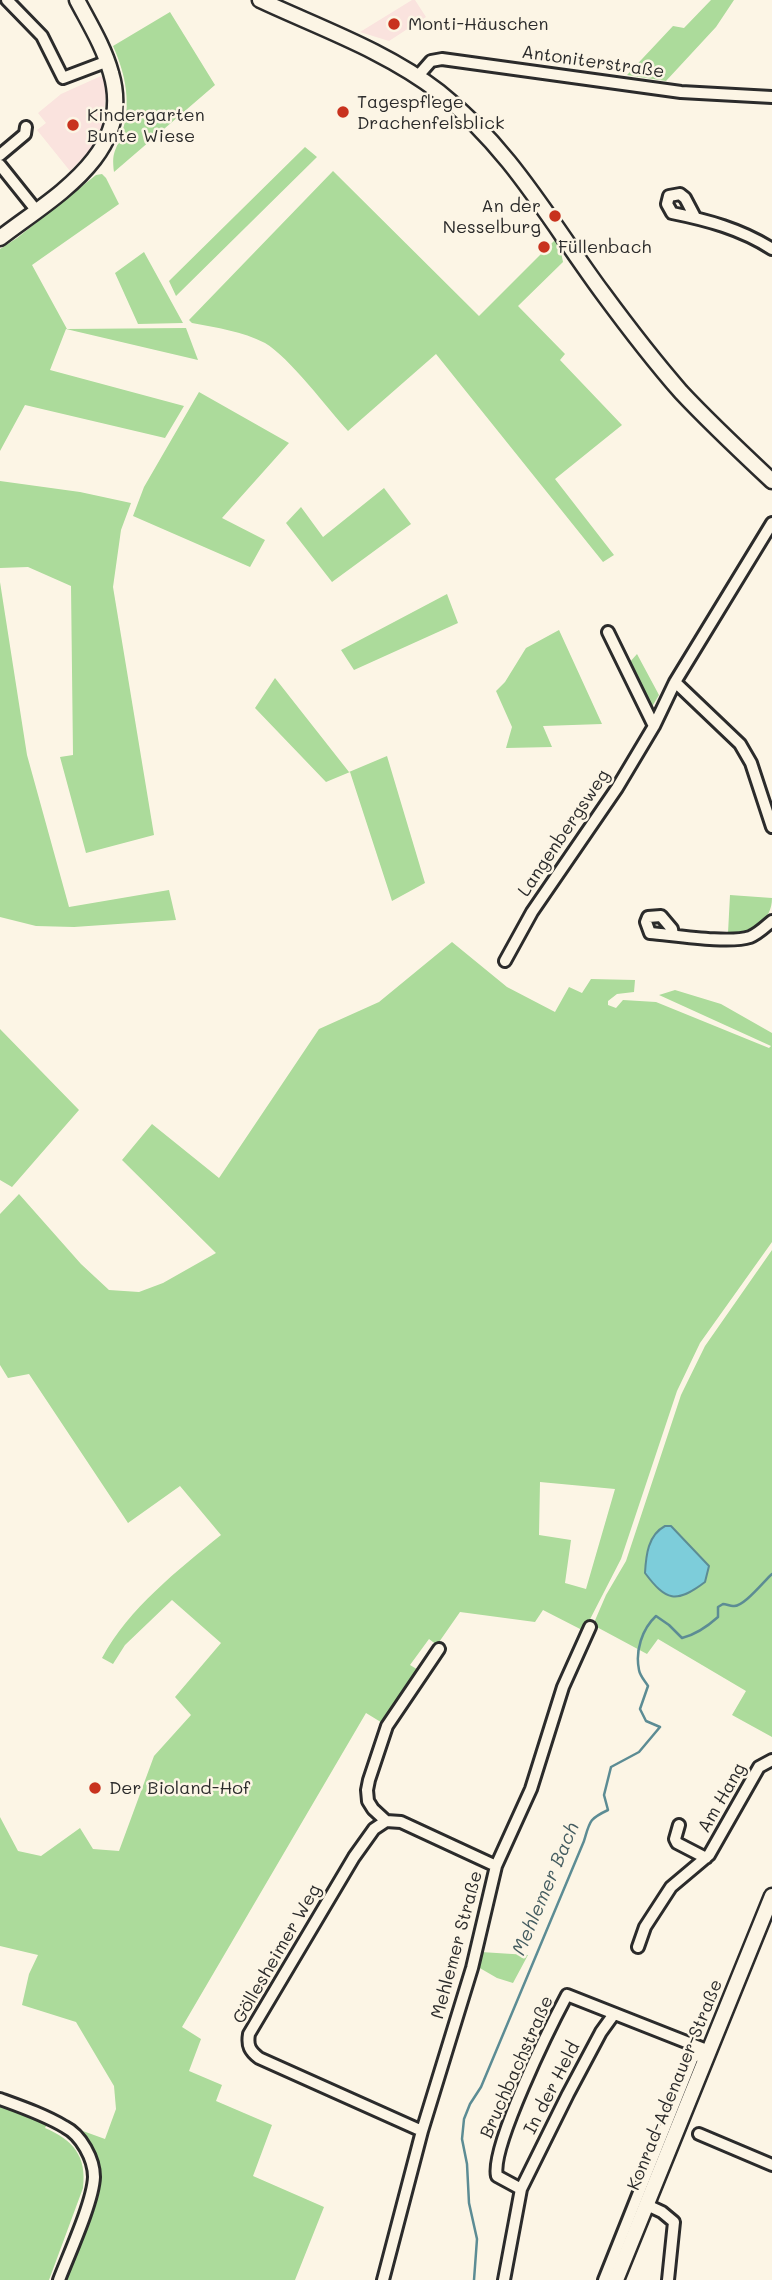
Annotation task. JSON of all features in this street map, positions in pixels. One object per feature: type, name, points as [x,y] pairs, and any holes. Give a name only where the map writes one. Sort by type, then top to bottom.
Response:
[{"type":"street","points":[[0,6],[5,0],[42,36],[62,78],[108,61]]},
{"type":"street","points":[[0,238],[88,168],[102,151],[114,110],[114,86],[108,61],[77,0]]},
{"type":"street","points":[[260,0],[283,5],[417,77],[446,98],[496,144],[660,367],[699,411],[772,481]]},
{"type":"street","name":"Antoniterstraße","points":[[417,77],[431,61],[442,59],[681,92],[772,97]]},
{"type":"street","points":[[0,155],[25,134],[26,127]]},
{"type":"street","points":[[0,165],[36,211]]},
{"type":"street","points":[[695,217],[740,232],[772,249]]},
{"type":"street","name":"Langenbergsweg","points":[[505,961],[531,912],[617,788],[654,726],[675,682],[772,523]]},
{"type":"street","points":[[608,632],[654,726]]},
{"type":"street","points":[[675,682],[740,744],[751,763],[772,827]]},
{"type":"street","points":[[673,935],[748,937],[772,921]]},
{"type":"street","name":"Mehlemer Straße","points":[[383,2280],[422,2131],[472,1968],[496,1866],[531,1789],[563,1687],[590,1627]]},
{"type":"street","points":[[439,1648],[387,1726],[369,1780],[368,1801],[373,1810],[386,1821],[401,1822],[496,1866]]},
{"type":"street","name":"Am Hang","points":[[638,1947],[645,1927],[671,1887],[706,1858],[759,1767],[772,1760]]},
{"type":"street","name":"Göllesheimer Weg","points":[[386,1821],[374,1829],[354,1857],[249,2034],[248,2044],[259,2058],[422,2131]]},
{"type":"street","name":"Am Hang","points":[[679,1825],[675,1839],[677,1843],[706,1858]]},
{"type":"street","name":"Konrad-Adenauer-Straße","points":[[668,2280],[674,2222],[647,2205],[772,1896]]},
{"type":"street","name":"Bruchbachstraße","points":[[521,2189],[497,2176],[495,2168],[502,2137],[555,2017],[568,1995],[614,2014]]},
{"type":"street","points":[[614,2014],[709,2051]]},
{"type":"street","name":"In der Held","points":[[504,2280],[521,2189],[579,2073],[614,2014]]},
{"type":"street","points":[[604,2280],[693,2057],[709,2051]]},
{"type":"street","points":[[0,2099],[68,2128],[81,2142],[90,2160],[94,2174],[92,2190],[59,2280]]},
{"type":"street","points":[[699,2134],[772,2165]]},
{"type":"street","points":[[616,2280],[647,2205]]},
{"type":"shaded area","name":"Monti-Häuschen","points":[[415,0],[426,17],[389,41],[360,32]]},
{"type":"shaded area","name":"Kindergarten Bunte Wiese","points":[[101,76],[105,80],[106,95],[102,126],[90,150],[70,171],[37,130],[46,123],[38,113],[61,94]]},
{"type":"green space","points":[[711,0],[734,0],[716,27],[666,81],[627,75],[673,26],[684,28]]},
{"type":"green space","points":[[170,12],[215,85],[114,172],[113,157],[124,124],[127,102],[124,79],[113,46]]},
{"type":"green space","points":[[305,147],[317,157],[176,296],[169,281]]},
{"type":"green space","points":[[333,171],[479,316],[558,237],[563,262],[518,306],[565,354],[560,360],[622,425],[555,479],[614,555],[603,562],[436,354],[348,431],[297,371],[265,343],[189,320]]},
{"type":"green space","points":[[102,174],[119,204],[32,265],[67,329],[186,328],[198,360],[66,329],[50,370],[184,406],[165,438],[25,405],[0,451],[0,249],[96,175]]},
{"type":"green space","points":[[144,252],[183,323],[138,324],[115,273]]},
{"type":"green space","points":[[199,392],[289,443],[222,518],[265,540],[250,567],[133,516],[144,487]]},
{"type":"green space","points":[[0,481],[80,492],[131,503],[121,530],[113,587],[154,835],[86,853],[60,757],[73,755],[71,586],[28,567],[0,568]]},
{"type":"green space","points":[[384,488],[411,524],[332,582],[286,523],[301,507],[323,537]]},
{"type":"green space","points":[[0,582],[27,755],[69,907],[169,890],[176,920],[74,927],[36,926],[0,917]]},
{"type":"green space","points":[[447,594],[458,623],[354,670],[341,650]]},
{"type":"green space","points":[[559,630],[602,724],[543,726],[552,747],[506,748],[512,727],[496,691],[505,682],[526,648]]},
{"type":"green space","points":[[637,654],[659,695],[650,710],[629,663]]},
{"type":"green space","points":[[275,678],[349,772],[387,756],[425,883],[392,901],[350,772],[326,782],[255,708]]},
{"type":"green space","points":[[730,895],[772,898],[768,914],[752,929],[728,933]]},
{"type":"green space","points":[[452,942],[507,987],[555,1012],[569,987],[582,993],[591,979],[635,980],[634,992],[617,994],[608,1001],[608,1005],[616,1008],[623,1000],[656,1002],[769,1048],[771,1046],[659,995],[675,990],[721,1004],[772,1033],[772,1242],[700,1343],[677,1391],[621,1559],[584,1631],[543,1610],[535,1622],[460,1612],[437,1645],[429,1639],[410,1665],[420,1671],[384,1724],[366,1713],[182,2027],[201,2039],[189,2071],[222,2085],[216,2101],[272,2125],[253,2176],[324,2207],[295,2280],[63,2280],[97,2174],[69,2126],[105,2139],[116,2109],[114,2086],[76,2022],[22,2005],[29,1974],[38,1955],[0,1946],[0,1817],[18,1851],[41,1856],[80,1828],[93,1849],[119,1851],[154,1756],[191,1715],[175,1697],[221,1643],[172,1600],[125,1645],[113,1664],[102,1658],[140,1606],[221,1535],[180,1486],[128,1523],[29,1374],[8,1378],[0,1365],[0,1214],[19,1194],[81,1264],[109,1290],[139,1292],[163,1283],[216,1253],[122,1160],[152,1124],[219,1178],[319,1029],[379,1002]],"holes":[[[540,1482],[615,1489],[586,1589],[565,1583],[571,1540],[539,1535]]]},
{"type":"green space","points":[[0,1029],[79,1110],[12,1187],[0,1180]]},
{"type":"green space","points":[[772,1250],[772,1737],[732,1715],[746,1691],[658,1639],[647,1654],[593,1625],[606,1595],[626,1561],[681,1395],[705,1346]]},
{"type":"green space","points":[[481,1952],[528,1955],[513,1983],[497,1978],[478,1967]]},
{"type":"green space","points":[[0,2102],[48,2122],[45,2128],[63,2138],[76,2150],[83,2167],[83,2188],[49,2280],[0,2280]]},
{"type":"water","points":[[665,1526],[671,1526],[709,1566],[705,1582],[679,1596],[666,1594],[645,1573],[651,1540]]},
{"type":"waterway","name":"Mehlemer Bach","points":[[474,2280],[477,2239],[469,2203],[467,2164],[462,2139],[464,2119],[481,2087],[589,1825],[594,1818],[608,1810],[604,1795],[611,1767],[639,1752],[660,1727],[646,1721],[640,1709],[648,1686],[640,1674],[638,1663],[643,1634],[656,1616],[682,1638],[691,1635],[718,1617],[718,1607],[723,1604],[733,1606],[742,1603],[772,1574]]},
{"type":"place","name":"Monti-Häuschen","points":[[394,24]]},
{"type":"place","name":"Tagespflege Drachenfelsblick","points":[[343,112]]},
{"type":"place","name":"Kindergarten Bunte Wiese","points":[[73,125]]},
{"type":"place","name":"An der Nesselburg","points":[[555,216]]},
{"type":"place","name":"Füllenbach","points":[[544,247]]},
{"type":"place","name":"Der Bioland-Hof","points":[[95,1788]]}]
